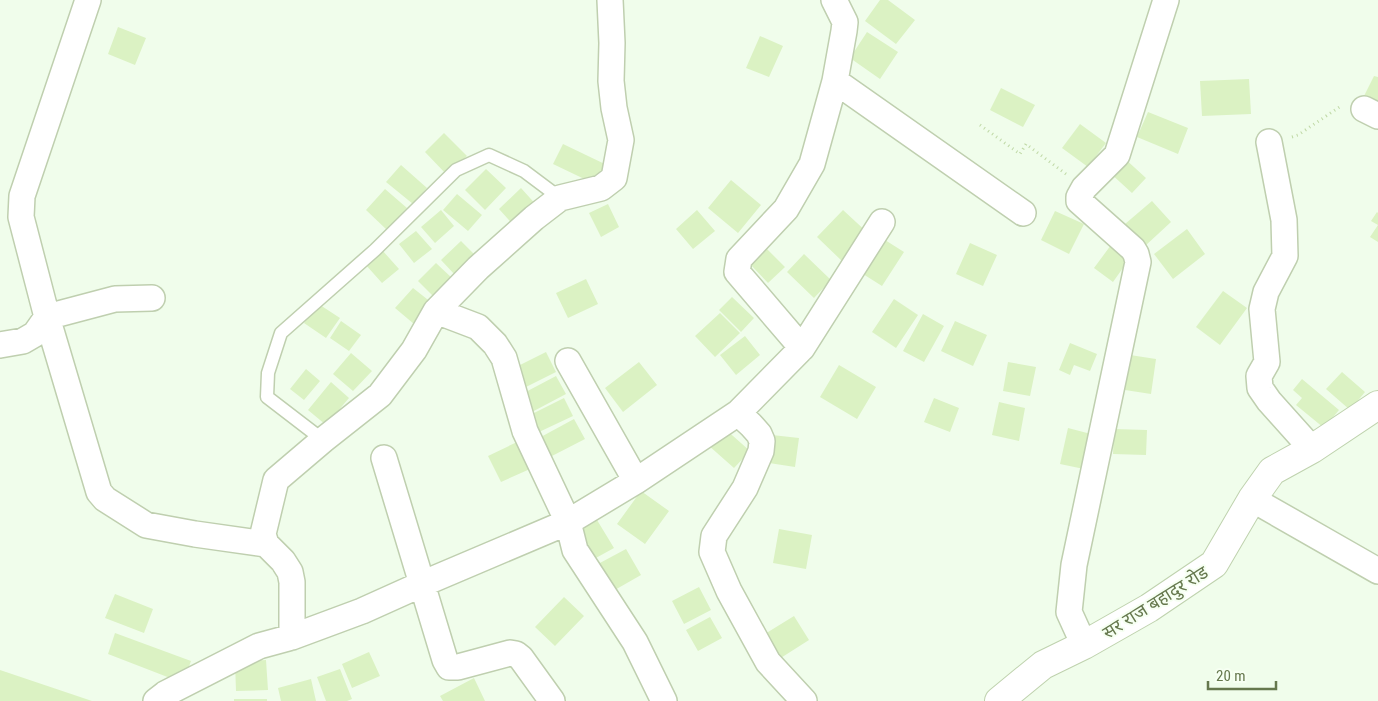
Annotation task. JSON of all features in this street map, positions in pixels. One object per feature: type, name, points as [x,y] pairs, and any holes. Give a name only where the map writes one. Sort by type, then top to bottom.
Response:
[{"type":"street","points":[[88,0],[22,196],[21,217],[47,317],[99,492],[105,499],[146,525],[266,544]]},
{"type":"street","points":[[292,637],[292,582],[290,572],[284,561],[266,544],[263,534],[276,480],[380,395],[414,350],[436,311],[478,268],[534,218],[560,198],[601,188],[614,178],[622,140],[614,108],[611,80],[610,0]]},
{"type":"street","points":[[802,348],[737,272],[737,265],[739,259],[786,209],[812,164],[835,81],[845,22],[834,0]]},
{"type":"street","points":[[1084,646],[1069,612],[1074,565],[1138,262],[1133,249],[1079,202],[1079,197],[1084,188],[1116,155],[1166,0]]},
{"type":"street","points":[[835,81],[1024,213]]},
{"type":"street","points":[[1269,142],[1284,220],[1284,256],[1266,292],[1262,309],[1267,362],[1259,376],[1260,388],[1269,401],[1312,449]]},
{"type":"street","points":[[156,701],[165,694],[259,646],[292,637],[362,611],[568,522],[636,481],[738,413],[802,348],[882,222]]},
{"type":"street","points":[[0,345],[23,340],[35,334],[47,317],[115,299],[152,298]]},
{"type":"street","points":[[436,311],[478,327],[495,344],[504,358],[525,431],[568,522],[575,550],[635,642],[664,701]]},
{"type":"street","points":[[568,361],[636,481]]},
{"type":"street","name":"सर राज बहादुर रोड","points":[[999,701],[1043,665],[1084,646],[1149,608],[1214,564],[1252,499],[1272,471],[1312,449],[1378,405]]},
{"type":"street","points":[[738,413],[759,434],[762,441],[761,451],[745,488],[714,536],[712,552],[729,591],[768,662],[804,701]]},
{"type":"street","points":[[384,458],[444,660],[450,667],[458,667],[510,653],[516,654],[521,658],[552,701]]},
{"type":"street","points":[[1252,499],[1378,571]]},
{"type":"lane","points":[[323,440],[267,397],[268,373],[280,333],[375,250],[456,170],[489,156],[524,171],[560,198]]},
{"type":"path","points":[[1269,142],[1298,135],[1341,106],[1371,113]]},
{"type":"path","points":[[980,125],[1020,154],[1026,144],[1084,188]]},
{"type":"building","points":[[880,0],[888,0],[915,20],[896,44],[865,21]]},
{"type":"building","points":[[118,27],[146,38],[135,65],[108,54]]},
{"type":"building","points":[[867,32],[898,52],[880,79],[850,58]]},
{"type":"building","points":[[760,36],[783,46],[769,77],[746,68]]},
{"type":"building","points":[[1374,76],[1378,77],[1378,105],[1363,98]]},
{"type":"building","points":[[1249,79],[1251,114],[1202,116],[1200,81]]},
{"type":"building","points":[[1001,88],[1035,105],[1023,127],[990,110]]},
{"type":"building","points":[[1148,112],[1188,128],[1178,154],[1137,137]]},
{"type":"building","points":[[1080,124],[1106,143],[1088,167],[1062,148]]},
{"type":"building","points":[[444,133],[467,156],[447,175],[425,152]]},
{"type":"building","points":[[563,144],[611,167],[601,187],[553,164]]},
{"type":"building","points":[[1123,157],[1146,178],[1132,193],[1109,172]]},
{"type":"building","points":[[401,165],[427,188],[413,204],[386,182]]},
{"type":"building","points":[[486,169],[506,188],[485,210],[465,190]]},
{"type":"building","points":[[731,180],[761,205],[738,233],[708,208]]},
{"type":"building","points":[[521,188],[539,208],[516,228],[499,209]]},
{"type":"building","points":[[385,189],[407,208],[387,230],[366,210]]},
{"type":"building","points":[[457,194],[482,215],[468,231],[443,210]]},
{"type":"building","points":[[1152,201],[1171,222],[1145,246],[1125,224]]},
{"type":"building","points":[[608,204],[619,227],[601,237],[589,213]]},
{"type":"building","points":[[441,210],[454,226],[435,243],[421,227]]},
{"type":"building","points":[[697,210],[715,231],[693,249],[676,229]]},
{"type":"building","points":[[843,210],[869,234],[843,262],[817,237]]},
{"type":"building","points":[[1055,211],[1084,224],[1069,254],[1041,240]]},
{"type":"building","points":[[1378,213],[1378,225],[1371,221]]},
{"type":"building","points":[[1378,225],[1378,242],[1370,237]]},
{"type":"building","points":[[1187,229],[1205,254],[1173,279],[1154,254]]},
{"type":"building","points":[[416,231],[432,249],[414,263],[399,244]]},
{"type":"building","points":[[885,240],[904,252],[882,286],[863,274]]},
{"type":"building","points":[[461,241],[477,257],[456,276],[441,260]]},
{"type":"building","points":[[970,243],[997,255],[983,286],[956,274]]},
{"type":"building","points":[[1111,245],[1130,258],[1113,282],[1094,268]]},
{"type":"building","points":[[765,247],[785,267],[768,283],[749,263]]},
{"type":"building","points":[[382,250],[399,269],[382,283],[365,264]]},
{"type":"building","points":[[804,254],[831,280],[814,298],[787,272]]},
{"type":"building","points":[[436,263],[453,279],[435,298],[418,281]]},
{"type":"building","points":[[586,279],[598,304],[568,318],[556,293]]},
{"type":"building","points":[[413,288],[432,303],[414,324],[395,308]]},
{"type":"building","points":[[1223,291],[1247,308],[1220,345],[1196,327]]},
{"type":"building","points":[[732,297],[754,318],[741,332],[719,310]]},
{"type":"building","points":[[894,299],[918,315],[896,348],[872,332]]},
{"type":"building","points":[[317,303],[340,318],[326,338],[304,323]]},
{"type":"building","points":[[720,313],[740,333],[715,357],[695,336]]},
{"type":"building","points":[[923,314],[944,326],[924,362],[903,351]]},
{"type":"building","points":[[341,321],[361,335],[349,351],[330,338]]},
{"type":"building","points":[[955,321],[987,335],[973,366],[941,351]]},
{"type":"building","points":[[745,336],[760,355],[736,375],[720,355]]},
{"type":"building","points":[[1070,343],[1097,354],[1090,371],[1074,365],[1070,375],[1059,370]]},
{"type":"building","points":[[546,352],[556,372],[520,390],[510,370]]},
{"type":"building","points":[[351,353],[372,371],[353,391],[333,374]]},
{"type":"building","points":[[1130,355],[1156,359],[1151,394],[1125,390]]},
{"type":"building","points":[[639,362],[657,385],[623,412],[605,388]]},
{"type":"building","points":[[1008,362],[1036,367],[1030,396],[1003,391]]},
{"type":"building","points":[[839,365],[876,387],[857,419],[820,397]]},
{"type":"building","points":[[306,369],[320,381],[304,400],[290,389]]},
{"type":"building","points":[[1342,372],[1365,392],[1350,410],[1326,389]]},
{"type":"building","points":[[556,376],[566,394],[530,413],[520,395]]},
{"type":"building","points":[[1302,379],[1339,410],[1324,428],[1296,405],[1302,398],[1293,390]]},
{"type":"building","points":[[331,382],[349,398],[326,425],[308,410]]},
{"type":"building","points":[[564,398],[573,416],[539,432],[530,415]]},
{"type":"building","points":[[934,398],[959,408],[950,432],[924,422]]},
{"type":"building","points":[[999,402],[1025,408],[1019,441],[992,435]]},
{"type":"building","points":[[574,419],[585,439],[550,457],[539,438]]},
{"type":"building","points":[[724,428],[750,451],[734,468],[708,445]]},
{"type":"building","points":[[1068,428],[1091,434],[1084,469],[1060,464]]},
{"type":"building","points":[[1114,429],[1147,430],[1146,455],[1113,454]]},
{"type":"building","points":[[772,435],[799,438],[795,467],[769,463]]},
{"type":"building","points":[[517,442],[530,469],[501,482],[488,456]]},
{"type":"building","points":[[641,491],[669,511],[645,544],[617,524]]},
{"type":"building","points":[[597,520],[614,548],[594,559],[578,531]]},
{"type":"building","points":[[779,529],[812,535],[806,569],[773,563]]},
{"type":"building","points":[[626,549],[641,575],[613,591],[598,564]]},
{"type":"building","points":[[699,587],[711,610],[684,624],[672,601]]},
{"type":"building","points":[[115,594],[153,609],[144,633],[105,618]]},
{"type":"building","points":[[564,597],[584,616],[555,646],[535,627]]},
{"type":"building","points":[[794,616],[809,640],[776,661],[760,637]]},
{"type":"building","points":[[710,617],[722,638],[698,651],[686,630]]},
{"type":"building","points":[[115,633],[191,661],[183,683],[108,654]]},
{"type":"building","points":[[369,652],[380,676],[352,688],[342,664]]},
{"type":"building","points":[[266,660],[268,690],[236,691],[235,662]]},
{"type":"building","points":[[340,669],[352,699],[347,701],[326,701],[317,677]]},
{"type":"building","points":[[0,670],[92,701],[0,701]]},
{"type":"building","points":[[474,678],[485,701],[443,701],[440,696]]},
{"type":"building","points":[[311,679],[316,701],[281,701],[278,688]]},
{"type":"building","points":[[234,699],[267,699],[267,701],[234,701]]}]
